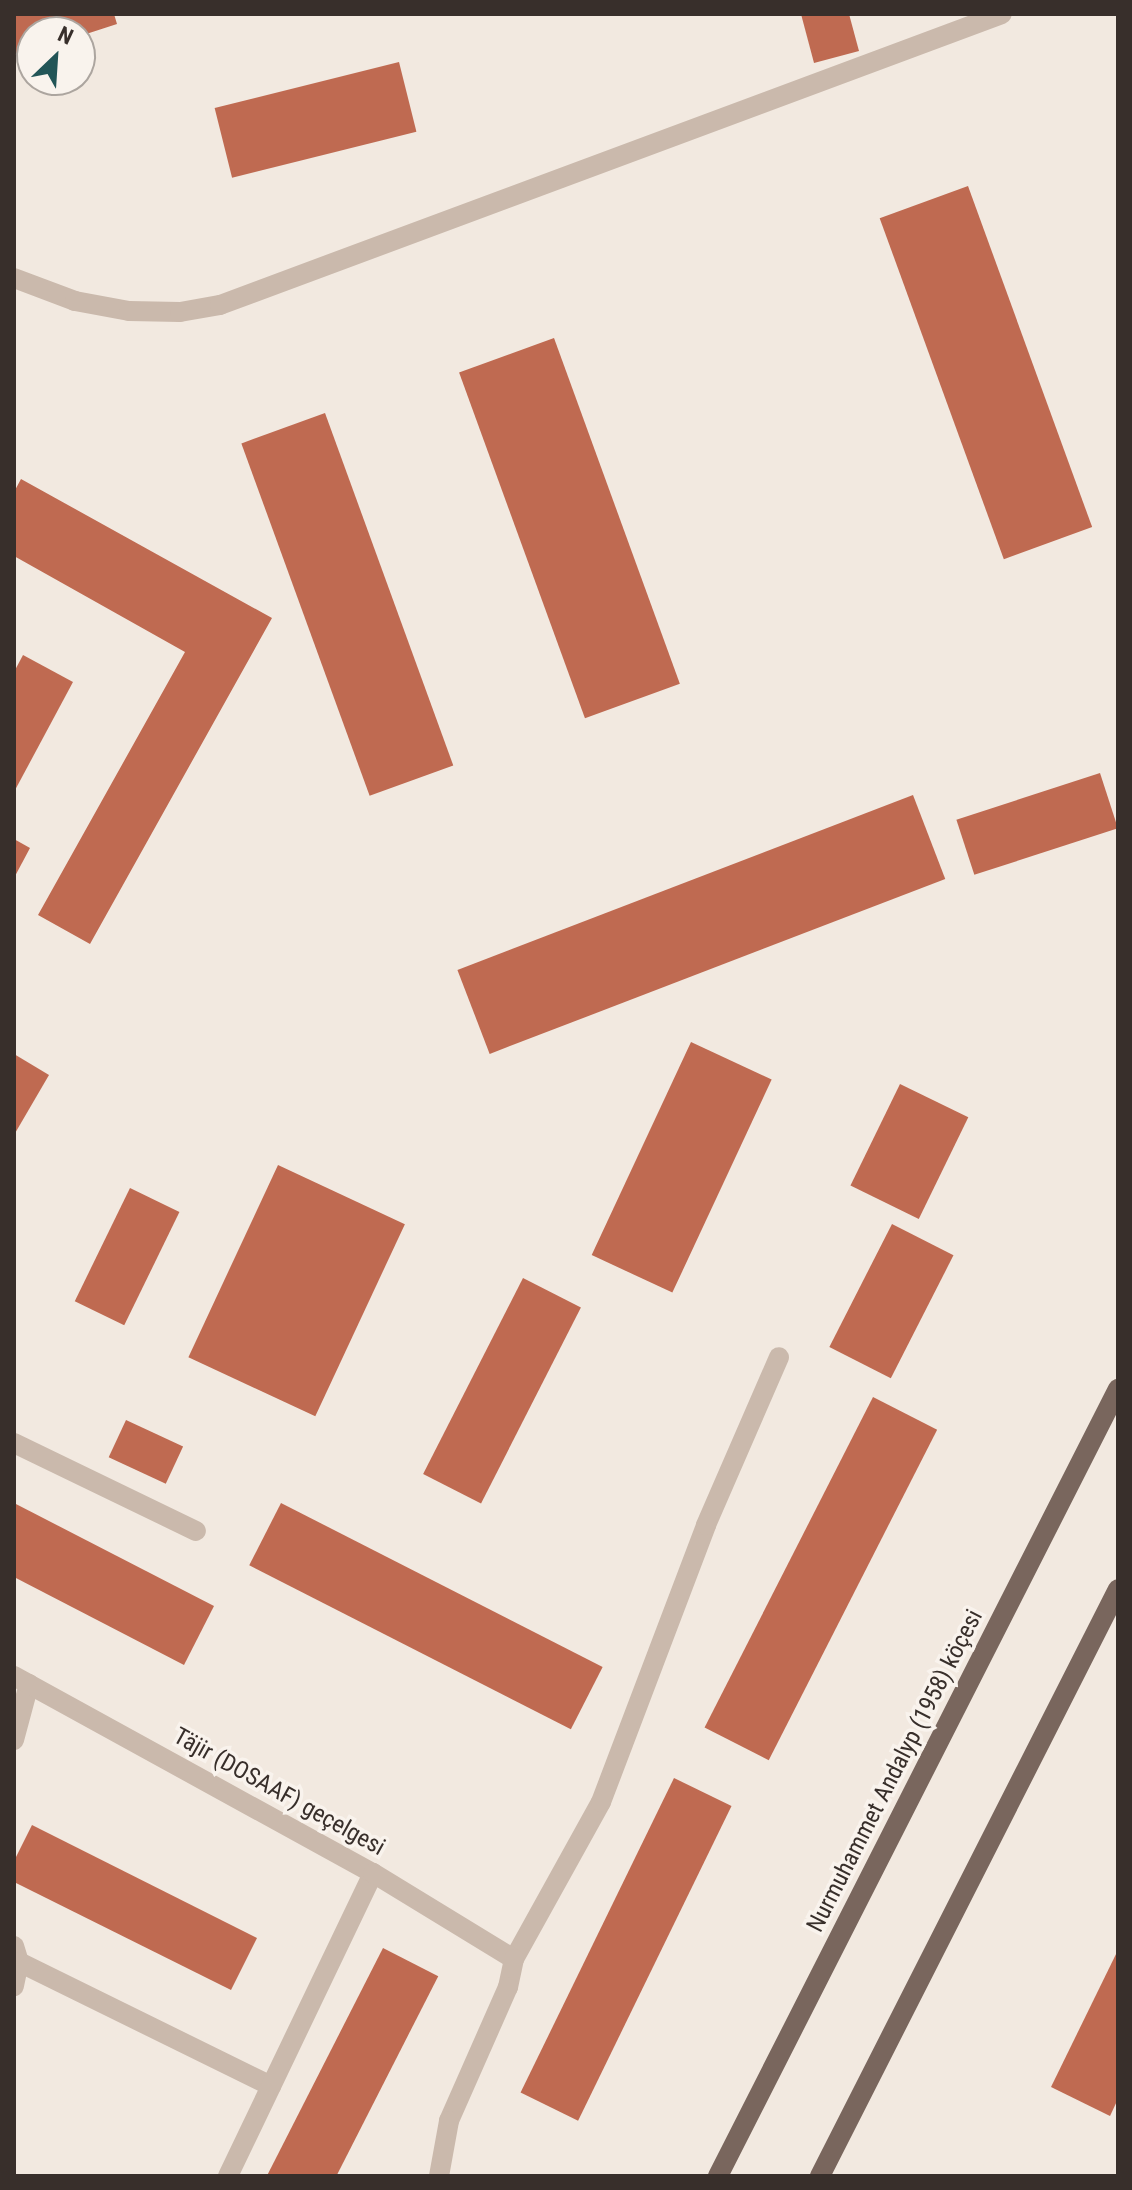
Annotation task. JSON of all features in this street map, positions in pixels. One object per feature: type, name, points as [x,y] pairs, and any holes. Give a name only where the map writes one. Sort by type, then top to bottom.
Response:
[{"type":"main road","name":"Nurmuhammet Andalyp (1958) köçesi","points":[[718,2176],[1118,1389]]},
{"type":"main road","points":[[820,2176],[1118,1589]]},
{"type":"street","points":[[14,278],[75,301],[129,311],[180,312],[220,305],[1002,14]]},
{"type":"street","points":[[439,2176],[449,2121],[508,1987],[514,1959],[601,1802],[706,1525],[779,1357]]},
{"type":"street","points":[[14,1443],[196,1531]]},
{"type":"street","points":[[14,1740],[22,1680]]},
{"type":"street","name":"Täjir (DOSAAF) geçelgesi","points":[[22,1680],[373,1873],[514,1959]]},
{"type":"street","points":[[228,2176],[373,1873]]},
{"type":"street","points":[[14,1986],[16,1954],[271,2086]]},
{"type":"building","points":[[14,14],[114,14],[117,24],[96,31],[96,16],[16,16],[14,56]]},
{"type":"building","points":[[801,14],[849,14],[859,51],[814,63]]},
{"type":"building","points":[[399,62],[416,132],[232,178],[215,108]]},
{"type":"building","points":[[968,186],[1092,527],[1004,559],[880,218]]},
{"type":"building","points":[[554,338],[680,684],[585,718],[459,373]]},
{"type":"building","points":[[325,413],[453,765],[370,796],[241,443]]},
{"type":"building","points":[[21,479],[272,618],[90,944],[38,915],[185,652],[14,556],[14,492]]},
{"type":"building","points":[[23,655],[73,682],[14,792],[14,672]]},
{"type":"building","points":[[1100,773],[1118,828],[974,875],[956,820]]},
{"type":"building","points":[[913,795],[945,879],[490,1054],[457,970]]},
{"type":"building","points":[[14,839],[30,848],[14,878]]},
{"type":"building","points":[[691,1042],[772,1080],[672,1293],[592,1255]]},
{"type":"building","points":[[14,1054],[49,1075],[14,1135]]},
{"type":"building","points":[[900,1084],[968,1117],[919,1219],[850,1186]]},
{"type":"building","points":[[278,1165],[405,1224],[315,1416],[188,1357]]},
{"type":"building","points":[[130,1188],[179,1212],[124,1325],[75,1301]]},
{"type":"building","points":[[892,1224],[953,1255],[891,1378],[829,1347]]},
{"type":"building","points":[[523,1278],[581,1308],[481,1504],[423,1474]]},
{"type":"building","points":[[873,1397],[937,1430],[769,1760],[705,1728]]},
{"type":"building","points":[[126,1420],[183,1447],[166,1484],[109,1457]]},
{"type":"building","points":[[14,1503],[214,1606],[184,1665],[14,1577]]},
{"type":"building","points":[[281,1503],[603,1667],[571,1729],[249,1565]]},
{"type":"building","points":[[674,1778],[732,1806],[578,2121],[521,2093]]},
{"type":"building","points":[[32,1825],[257,1938],[231,1990],[14,1882],[14,1861]]},
{"type":"building","points":[[383,1948],[438,1976],[336,2176],[267,2176]]},
{"type":"building","points":[[1118,1950],[1118,2099],[1110,2116],[1051,2087]]}]
